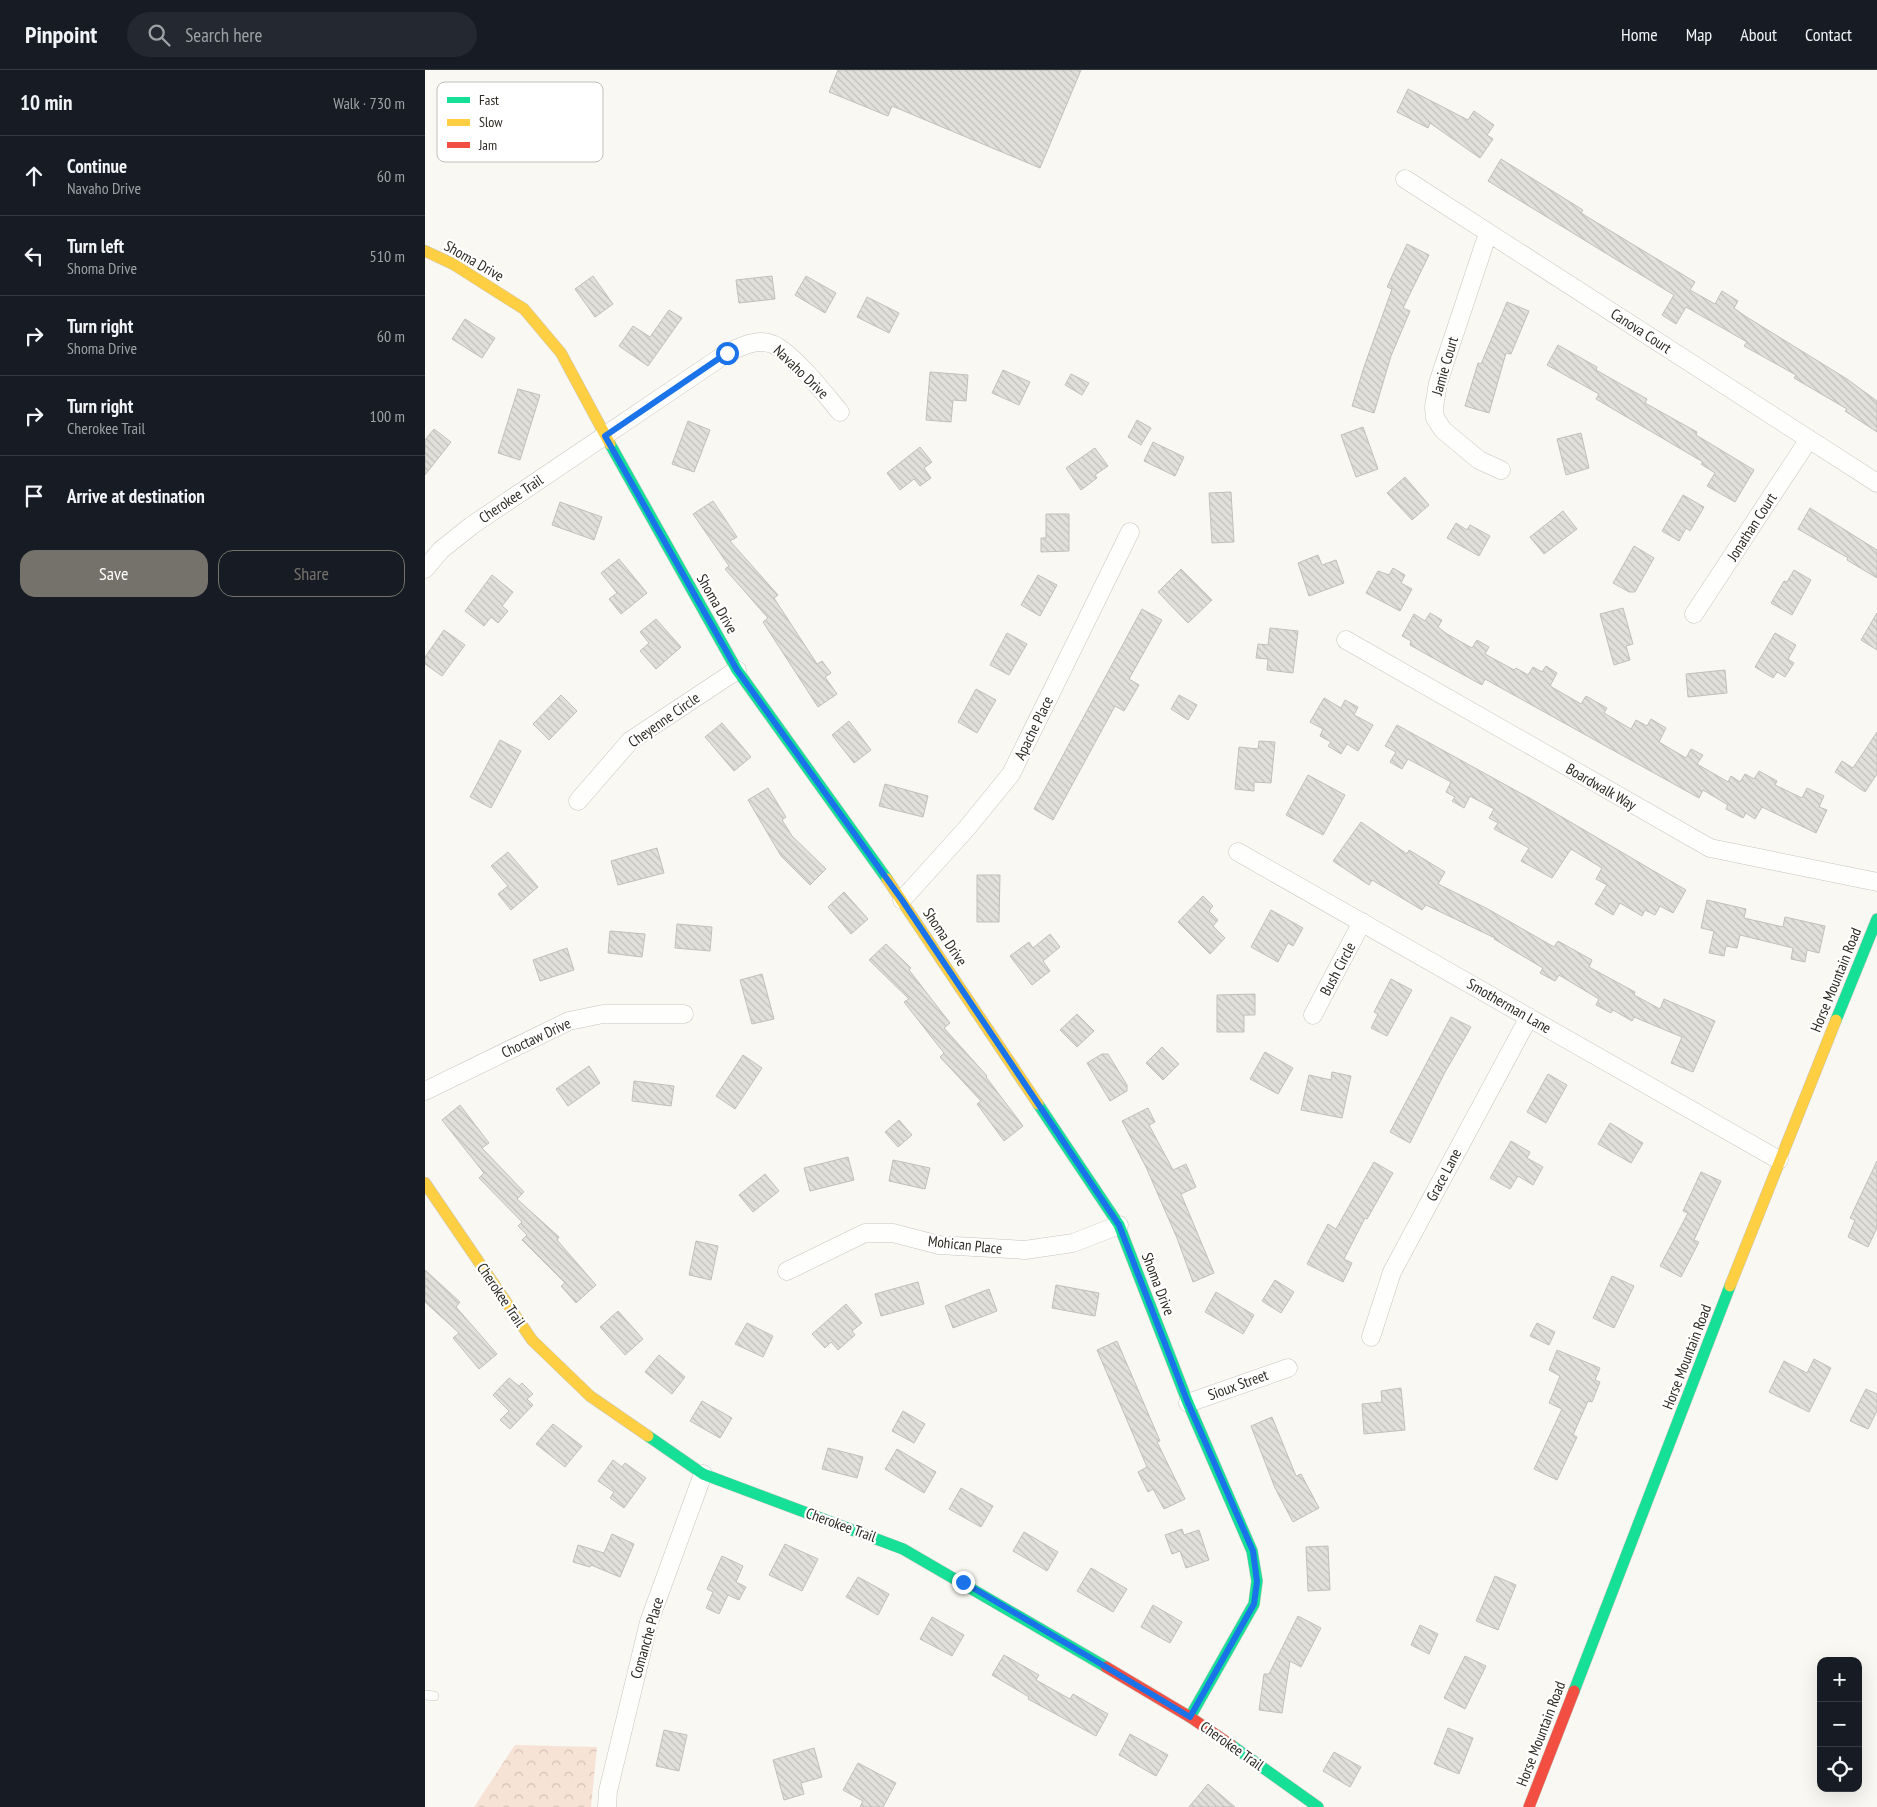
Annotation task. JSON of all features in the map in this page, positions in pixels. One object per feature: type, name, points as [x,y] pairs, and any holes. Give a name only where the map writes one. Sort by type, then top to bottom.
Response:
[{"type":"street","name":"Canova Court","points":[[1405,179],[1877,483]]},
{"type":"street","name":"Jamie Court","points":[[1488,232],[1438,383],[1434,407],[1435,418],[1443,430],[1479,460],[1501,470]]},
{"type":"street","name":"Shoma Drive","points":[[425,252],[453,264],[524,309],[561,353],[605,436],[737,670],[902,900],[1119,1225],[1188,1403],[1253,1551],[1257,1582],[1254,1604],[1190,1717]]},
{"type":"street","name":"Navaho Drive","points":[[605,436],[727,353],[744,345],[764,342],[772,344],[785,353],[840,412]]},
{"type":"street","name":"Cherokee Trail","points":[[425,569],[441,550],[471,526],[605,436]]},
{"type":"street","name":"Jonathan Court","points":[[1694,614],[1809,439]]},
{"type":"street","name":"Apache Place","points":[[902,900],[967,828],[1011,774],[1130,532]]},
{"type":"street","name":"Boardwalk Way","points":[[1346,640],[1710,848],[1877,882]]},
{"type":"street","name":"Cheyenne Circle","points":[[578,801],[630,741],[737,670]]},
{"type":"street","name":"Smotherman Lane","points":[[1238,852],[1779,1160]]},
{"type":"street","name":"Horse Mountain Road","points":[[1529,1807],[1779,1160],[1877,919]]},
{"type":"street","name":"Bush Circle","points":[[1313,1015],[1362,922]]},
{"type":"street","name":"Choctaw Drive","points":[[425,1091],[569,1020],[603,1014],[684,1014]]},
{"type":"street","name":"Grace Lane","points":[[1371,1337],[1392,1272],[1529,1017]]},
{"type":"street","name":"Cherokee Trail","points":[[425,1183],[532,1340],[590,1396],[703,1474],[903,1549],[963,1582],[1190,1717],[1318,1807]]},
{"type":"street","name":"Mohican Place","points":[[787,1271],[865,1232],[893,1233],[939,1245],[1025,1250],[1073,1242],[1119,1225]]},
{"type":"street","name":"Sioux Street","points":[[1188,1403],[1288,1368]]},
{"type":"street","name":"Comanche Place","points":[[607,1807],[608,1791],[649,1622],[703,1474]]},
{"type":"green space","points":[[515,1745],[597,1747],[591,1807],[474,1807]]},
{"type":"building","points":[[838,70],[1081,70],[1040,168],[892,106],[888,116],[829,92]]},
{"type":"building","points":[[1408,89],[1468,120],[1474,111],[1494,125],[1487,135],[1493,139],[1480,158],[1430,123],[1428,128],[1397,112]]},
{"type":"building","points":[[1501,159],[1583,210],[1581,213],[1695,282],[1690,290],[1715,304],[1722,291],[1738,301],[1734,308],[1745,316],[1847,379],[1877,401],[1877,432],[1845,411],[1847,409],[1794,378],[1796,375],[1744,346],[1747,342],[1686,307],[1676,324],[1662,315],[1674,295],[1488,181]]},
{"type":"building","points":[[1407,244],[1429,255],[1403,308],[1410,311],[1391,356],[1374,413],[1352,406],[1392,289],[1387,287]]},
{"type":"building","points":[[593,276],[613,304],[595,317],[575,289]]},
{"type":"building","points":[[772,276],[775,299],[739,303],[736,280]]},
{"type":"building","points":[[806,276],[836,293],[825,313],[795,295]]},
{"type":"building","points":[[867,297],[899,313],[889,333],[857,317]]},
{"type":"building","points":[[1507,302],[1529,311],[1511,354],[1506,353],[1489,413],[1465,406],[1478,363],[1481,364]]},
{"type":"building","points":[[669,310],[682,318],[648,366],[619,346],[633,326],[650,337]]},
{"type":"building","points":[[465,319],[495,338],[482,358],[452,339]]},
{"type":"building","points":[[1558,345],[1597,367],[1596,370],[1647,399],[1645,403],[1697,432],[1696,435],[1754,470],[1735,502],[1707,486],[1715,473],[1701,464],[1703,462],[1596,399],[1599,394],[1547,365]]},
{"type":"building","points":[[1003,370],[1030,382],[1019,405],[992,393]]},
{"type":"building","points":[[930,372],[968,375],[966,401],[953,400],[951,422],[926,420]]},
{"type":"building","points":[[1071,374],[1089,383],[1082,395],[1065,385]]},
{"type":"building","points":[[518,389],[540,395],[520,460],[498,453]]},
{"type":"building","points":[[1137,420],[1151,428],[1141,445],[1128,437]]},
{"type":"building","points":[[688,421],[710,430],[694,472],[672,464]]},
{"type":"building","points":[[1363,427],[1378,469],[1356,477],[1341,435]]},
{"type":"building","points":[[434,429],[451,442],[425,475],[425,440]]},
{"type":"building","points":[[1581,433],[1589,468],[1566,475],[1557,439]]},
{"type":"building","points":[[1153,442],[1184,457],[1175,476],[1144,461]]},
{"type":"building","points":[[920,447],[932,462],[924,468],[931,478],[920,486],[914,479],[900,490],[887,473]]},
{"type":"building","points":[[1095,448],[1108,466],[1095,475],[1097,478],[1081,490],[1066,468]]},
{"type":"building","points":[[1405,477],[1429,505],[1412,520],[1387,493]]},
{"type":"building","points":[[1231,492],[1234,542],[1212,543],[1209,493]]},
{"type":"building","points":[[1683,495],[1704,507],[1690,531],[1686,528],[1679,541],[1662,531]]},
{"type":"building","points":[[713,501],[737,537],[730,541],[778,595],[774,598],[817,664],[822,661],[831,673],[825,677],[837,694],[818,707],[763,622],[768,618],[725,569],[729,566],[693,514]]},
{"type":"building","points":[[560,502],[602,517],[594,540],[552,525]]},
{"type":"building","points":[[1810,508],[1877,550],[1877,578],[1847,560],[1848,558],[1798,529]]},
{"type":"building","points":[[1563,511],[1577,529],[1544,554],[1530,537]]},
{"type":"building","points":[[1046,514],[1069,514],[1069,551],[1041,552],[1041,538],[1046,538]]},
{"type":"building","points":[[1456,523],[1467,530],[1470,525],[1490,536],[1479,556],[1447,538]]},
{"type":"building","points":[[1634,546],[1654,558],[1635,592],[1629,592],[1613,583]]},
{"type":"building","points":[[1318,555],[1322,565],[1336,560],[1344,583],[1309,596],[1298,563]]},
{"type":"building","points":[[619,559],[647,593],[621,614],[609,599],[617,593],[601,573]]},
{"type":"building","points":[[1393,568],[1405,575],[1401,583],[1412,589],[1400,611],[1366,593],[1378,571],[1389,575]]},
{"type":"building","points":[[1181,569],[1212,600],[1188,623],[1158,592]]},
{"type":"building","points":[[1794,570],[1811,580],[1792,615],[1771,603],[1784,581],[1787,582]]},
{"type":"building","points":[[492,575],[513,592],[502,606],[508,611],[498,623],[491,617],[484,626],[465,611]]},
{"type":"building","points":[[1038,575],[1057,585],[1040,616],[1021,605]]},
{"type":"building","points":[[1623,608],[1633,644],[1626,646],[1630,660],[1614,665],[1600,614]]},
{"type":"building","points":[[1142,609],[1162,620],[1129,679],[1139,685],[1124,711],[1115,706],[1053,820],[1034,809]]},
{"type":"building","points":[[1430,613],[1442,620],[1438,627],[1447,634],[1472,648],[1477,640],[1489,647],[1485,654],[1514,670],[1516,668],[1528,675],[1533,667],[1542,672],[1546,666],[1557,673],[1550,686],[1581,704],[1586,696],[1607,708],[1604,713],[1631,729],[1636,720],[1647,726],[1651,719],[1666,728],[1659,742],[1686,758],[1691,749],[1703,755],[1697,764],[1728,782],[1731,776],[1740,782],[1745,774],[1754,779],[1759,771],[1777,781],[1775,785],[1802,798],[1807,788],[1824,796],[1819,807],[1827,810],[1816,833],[1762,807],[1755,819],[1746,813],[1743,818],[1726,809],[1728,805],[1703,790],[1699,798],[1485,679],[1482,685],[1410,645],[1411,641],[1402,636],[1414,614],[1425,621]]},
{"type":"building","points":[[1877,613],[1877,650],[1861,640]]},
{"type":"building","points":[[656,619],[681,647],[656,669],[640,651],[649,643],[640,632]]},
{"type":"building","points":[[1270,628],[1298,631],[1293,673],[1267,670],[1268,659],[1256,658],[1258,644],[1268,645]]},
{"type":"building","points":[[444,630],[465,645],[442,676],[425,664],[425,657]]},
{"type":"building","points":[[1007,633],[1027,644],[1009,675],[990,665]]},
{"type":"building","points":[[1775,633],[1796,645],[1788,659],[1794,663],[1785,677],[1777,672],[1773,678],[1755,667]]},
{"type":"building","points":[[1725,670],[1727,693],[1688,697],[1686,674]]},
{"type":"building","points":[[976,689],[996,700],[977,733],[958,722]]},
{"type":"building","points":[[561,695],[577,711],[549,740],[533,724]]},
{"type":"building","points":[[1179,695],[1197,705],[1188,720],[1171,709]]},
{"type":"building","points":[[1324,698],[1341,708],[1345,700],[1358,707],[1354,715],[1373,725],[1358,751],[1347,744],[1341,754],[1328,746],[1331,742],[1320,736],[1323,729],[1310,722]]},
{"type":"building","points":[[849,721],[871,750],[854,763],[832,735]]},
{"type":"building","points":[[722,723],[751,757],[734,771],[705,737]]},
{"type":"building","points":[[1397,725],[1533,800],[1686,890],[1673,913],[1660,906],[1655,915],[1645,910],[1642,916],[1620,903],[1613,915],[1595,904],[1607,885],[1596,879],[1602,868],[1571,849],[1552,878],[1521,861],[1529,848],[1494,829],[1498,823],[1489,818],[1494,809],[1470,796],[1464,808],[1452,801],[1455,797],[1446,792],[1451,782],[1408,759],[1402,769],[1390,762],[1396,752],[1385,746]]},
{"type":"building","points":[[1877,732],[1877,774],[1865,792],[1835,772],[1842,761],[1853,768]]},
{"type":"building","points":[[500,740],[521,751],[491,808],[470,797]]},
{"type":"building","points":[[1259,741],[1275,742],[1271,783],[1254,782],[1254,791],[1235,789],[1239,747],[1258,749]]},
{"type":"building","points":[[1308,775],[1345,795],[1323,835],[1286,815]]},
{"type":"building","points":[[885,784],[928,796],[923,817],[879,806]]},
{"type":"building","points":[[768,788],[786,817],[782,820],[792,836],[826,869],[810,885],[781,856],[748,800]]},
{"type":"building","points":[[1361,822],[1407,854],[1409,850],[1445,872],[1438,884],[1486,908],[1554,947],[1558,941],[1592,960],[1589,967],[1635,992],[1634,995],[1660,1009],[1664,999],[1715,1021],[1693,1072],[1671,1063],[1682,1037],[1634,1017],[1632,1021],[1613,1010],[1611,1013],[1596,1005],[1599,999],[1559,975],[1555,981],[1540,973],[1543,968],[1495,938],[1426,905],[1422,910],[1372,880],[1369,885],[1333,861]]},
{"type":"building","points":[[657,848],[664,873],[618,885],[611,861]]},
{"type":"building","points":[[508,852],[538,887],[511,910],[498,894],[508,886],[491,866]]},
{"type":"building","points":[[977,875],[1000,875],[999,922],[977,922]]},
{"type":"building","points":[[844,892],[868,919],[851,934],[828,907]]},
{"type":"building","points":[[1203,896],[1213,906],[1209,911],[1218,920],[1213,926],[1225,938],[1210,954],[1178,922]]},
{"type":"building","points":[[1707,900],[1746,909],[1744,918],[1783,927],[1785,917],[1825,926],[1819,953],[1807,950],[1805,962],[1791,959],[1793,948],[1740,935],[1737,948],[1726,946],[1724,956],[1709,953],[1714,931],[1701,928]]},
{"type":"building","points":[[1271,910],[1303,928],[1293,946],[1288,943],[1278,962],[1251,947]]},
{"type":"building","points":[[677,924],[712,927],[710,951],[675,948]]},
{"type":"building","points":[[610,931],[645,934],[642,957],[608,953]]},
{"type":"building","points":[[1050,934],[1060,947],[1043,961],[1050,971],[1032,985],[1010,956],[1029,942],[1033,948]]},
{"type":"building","points":[[886,944],[911,968],[909,970],[950,1023],[944,1028],[987,1076],[1023,1126],[1004,1141],[977,1104],[981,1101],[940,1057],[944,1053],[904,1002],[909,999],[869,960]]},
{"type":"building","points":[[567,948],[574,970],[540,981],[533,960]]},
{"type":"building","points":[[762,974],[774,1019],[752,1024],[740,980]]},
{"type":"building","points":[[1391,979],[1412,990],[1387,1036],[1371,1028],[1378,1014],[1374,1012]]},
{"type":"building","points":[[1255,994],[1255,1015],[1244,1015],[1244,1032],[1217,1032],[1217,995]]},
{"type":"building","points":[[1077,1014],[1094,1031],[1077,1047],[1060,1030]]},
{"type":"building","points":[[1451,1017],[1471,1027],[1444,1074],[1410,1143],[1390,1132]]},
{"type":"building","points":[[1162,1047],[1179,1064],[1163,1080],[1146,1063]]},
{"type":"building","points":[[1265,1052],[1293,1068],[1278,1094],[1250,1079]]},
{"type":"building","points":[[1102,1054],[1108,1054],[1127,1085],[1127,1091],[1110,1101],[1087,1063]]},
{"type":"building","points":[[743,1055],[762,1068],[735,1109],[716,1096]]},
{"type":"building","points":[[589,1066],[600,1083],[568,1106],[556,1089]]},
{"type":"building","points":[[1332,1072],[1351,1076],[1342,1118],[1301,1110],[1309,1075],[1331,1080]]},
{"type":"building","points":[[1548,1074],[1567,1085],[1546,1123],[1527,1112]]},
{"type":"building","points":[[634,1081],[674,1086],[671,1106],[632,1101]]},
{"type":"building","points":[[460,1105],[489,1143],[482,1148],[524,1192],[517,1199],[559,1237],[557,1240],[596,1285],[576,1303],[561,1286],[565,1283],[522,1240],[527,1235],[518,1226],[522,1222],[479,1178],[484,1173],[442,1120]]},
{"type":"building","points":[[1148,1108],[1155,1122],[1149,1125],[1173,1170],[1186,1164],[1196,1187],[1181,1194],[1214,1273],[1193,1282],[1177,1238],[1146,1167],[1122,1121]]},
{"type":"building","points":[[899,1120],[912,1135],[898,1147],[885,1132]]},
{"type":"building","points":[[1610,1123],[1643,1143],[1631,1163],[1598,1144]]},
{"type":"building","points":[[1511,1141],[1530,1152],[1527,1158],[1543,1167],[1533,1185],[1518,1176],[1510,1189],[1490,1178]]},
{"type":"building","points":[[848,1157],[854,1180],[810,1191],[804,1168]]},
{"type":"building","points":[[893,1160],[930,1168],[925,1189],[889,1181]]},
{"type":"building","points":[[1877,1161],[1877,1228],[1868,1247],[1848,1237],[1855,1220],[1850,1218]]},
{"type":"building","points":[[1374,1162],[1393,1173],[1367,1219],[1365,1218],[1344,1259],[1352,1263],[1343,1282],[1307,1264],[1328,1224],[1336,1229]]},
{"type":"building","points":[[1701,1172],[1721,1181],[1694,1240],[1699,1242],[1681,1277],[1660,1266],[1688,1213],[1683,1211]]},
{"type":"building","points":[[765,1174],[779,1191],[753,1212],[739,1195]]},
{"type":"building","points":[[696,1241],[718,1246],[711,1280],[689,1275]]},
{"type":"building","points":[[425,1270],[460,1302],[456,1307],[497,1354],[479,1369],[453,1338],[459,1333],[425,1302]]},
{"type":"building","points":[[1612,1276],[1634,1286],[1614,1328],[1593,1318]]},
{"type":"building","points":[[1275,1280],[1294,1292],[1281,1313],[1262,1301]]},
{"type":"building","points":[[918,1282],[924,1304],[881,1316],[875,1294]]},
{"type":"building","points":[[1056,1285],[1099,1293],[1095,1316],[1052,1308]]},
{"type":"building","points":[[989,1289],[997,1311],[953,1328],[945,1306]]},
{"type":"building","points":[[1216,1292],[1254,1315],[1243,1334],[1205,1312]]},
{"type":"building","points":[[846,1304],[862,1323],[852,1331],[855,1335],[838,1350],[831,1342],[825,1348],[812,1334]]},
{"type":"building","points":[[618,1311],[643,1339],[625,1355],[600,1327]]},
{"type":"building","points":[[747,1323],[773,1336],[763,1357],[735,1344]]},
{"type":"building","points":[[1537,1323],[1555,1332],[1549,1345],[1530,1336]]},
{"type":"building","points":[[1117,1341],[1160,1441],[1157,1442],[1185,1499],[1164,1509],[1153,1489],[1148,1492],[1138,1472],[1147,1467],[1097,1350]]},
{"type":"building","points":[[1557,1350],[1600,1368],[1595,1380],[1600,1382],[1592,1402],[1588,1401],[1573,1435],[1577,1437],[1557,1480],[1534,1469],[1562,1409],[1549,1403],[1560,1376],[1549,1370]]},
{"type":"building","points":[[659,1355],[685,1377],[672,1394],[645,1372]]},
{"type":"building","points":[[1814,1359],[1831,1368],[1809,1412],[1769,1392],[1784,1361],[1807,1373]]},
{"type":"building","points":[[509,1378],[519,1386],[522,1383],[533,1394],[527,1399],[533,1405],[510,1429],[500,1420],[509,1411],[493,1395]]},
{"type":"building","points":[[1401,1388],[1405,1430],[1364,1434],[1362,1404],[1382,1402],[1381,1391]]},
{"type":"building","points":[[1866,1389],[1877,1394],[1877,1411],[1868,1429],[1850,1421]]},
{"type":"building","points":[[702,1401],[732,1418],[720,1438],[690,1421]]},
{"type":"building","points":[[903,1411],[925,1424],[914,1443],[892,1431]]},
{"type":"building","points":[[1272,1417],[1296,1476],[1301,1474],[1319,1508],[1293,1522],[1275,1488],[1251,1426]]},
{"type":"building","points":[[553,1424],[582,1446],[565,1467],[536,1444]]},
{"type":"building","points":[[828,1448],[863,1457],[857,1478],[822,1469]]},
{"type":"building","points":[[897,1449],[936,1472],[924,1493],[885,1469]]},
{"type":"building","points":[[613,1460],[622,1467],[625,1463],[646,1478],[624,1508],[610,1498],[614,1492],[598,1481]]},
{"type":"building","points":[[961,1488],[993,1506],[981,1527],[949,1509]]},
{"type":"building","points":[[1182,1529],[1184,1535],[1199,1530],[1209,1560],[1186,1568],[1180,1551],[1172,1554],[1165,1535]]},
{"type":"building","points":[[1024,1532],[1058,1552],[1047,1571],[1013,1551]]},
{"type":"building","points":[[612,1534],[634,1544],[620,1577],[591,1565],[590,1567],[573,1562],[578,1545],[604,1553]]},
{"type":"building","points":[[785,1544],[818,1559],[802,1591],[769,1575]]},
{"type":"building","points":[[1328,1546],[1330,1590],[1308,1591],[1306,1547]]},
{"type":"building","points":[[722,1556],[743,1566],[736,1582],[746,1587],[739,1600],[728,1595],[719,1614],[706,1608],[713,1592],[707,1589]]},
{"type":"building","points":[[1091,1568],[1127,1589],[1113,1612],[1077,1591]]},
{"type":"building","points":[[1495,1576],[1516,1585],[1498,1630],[1476,1621]]},
{"type":"building","points":[[858,1577],[889,1594],[878,1615],[846,1597]]},
{"type":"building","points":[[1153,1605],[1182,1622],[1170,1643],[1141,1627]]},
{"type":"building","points":[[1298,1616],[1321,1628],[1301,1667],[1290,1661],[1282,1713],[1259,1710],[1264,1674],[1269,1674]]},
{"type":"building","points":[[932,1617],[964,1635],[952,1656],[920,1639]]},
{"type":"building","points":[[1420,1625],[1438,1634],[1429,1654],[1411,1645]]},
{"type":"building","points":[[1004,1655],[1039,1675],[1036,1680],[1070,1699],[1073,1694],[1108,1714],[1096,1736],[1028,1699],[1029,1697],[992,1675]]},
{"type":"building","points":[[1465,1656],[1486,1666],[1465,1709],[1444,1698]]},
{"type":"building","points":[[1448,1728],[1473,1738],[1459,1774],[1434,1764]]},
{"type":"building","points":[[664,1730],[687,1735],[679,1771],[656,1766]]},
{"type":"building","points":[[1130,1734],[1168,1755],[1156,1776],[1119,1755]]},
{"type":"building","points":[[814,1748],[822,1777],[801,1783],[804,1794],[784,1800],[773,1760]]},
{"type":"building","points":[[1334,1752],[1361,1767],[1350,1787],[1323,1771]]},
{"type":"building","points":[[858,1763],[896,1783],[883,1807],[860,1807],[863,1801],[843,1790]]},
{"type":"building","points":[[1208,1784],[1235,1807],[1189,1807]]},
{"type":"traffic: fast","points":[[610,444],[737,670],[887,879]]},
{"type":"traffic: fast","points":[[1836,1020],[1877,919]]},
{"type":"traffic: fast","points":[[1038,1104],[1119,1225],[1188,1403],[1252,1551],[1257,1581],[1254,1604],[1190,1717]]},
{"type":"traffic: fast","points":[[1574,1691],[1730,1286]]},
{"type":"traffic: fast","points":[[648,1436],[703,1474],[903,1549],[1106,1667]]},
{"type":"traffic: fast","points":[[1231,1745],[1318,1807]]},
{"type":"traffic: slow","points":[[425,251],[453,264],[524,309],[561,353],[610,444]]},
{"type":"traffic: slow","points":[[887,879],[1038,1104]]},
{"type":"traffic: slow","points":[[1730,1286],[1836,1020]]},
{"type":"traffic: slow","points":[[425,1183],[532,1340],[590,1396],[648,1436]]},
{"type":"traffic: jam","points":[[1106,1667],[1190,1717],[1231,1745]]},
{"type":"traffic: jam","points":[[1529,1807],[1574,1691]]},
{"type":"route","points":[[727,353],[605,436],[737,670],[902,900],[1119,1225],[1188,1403],[1253,1551],[1257,1582],[1254,1604],[1241,1630],[1190,1717],[963,1582]]}]
